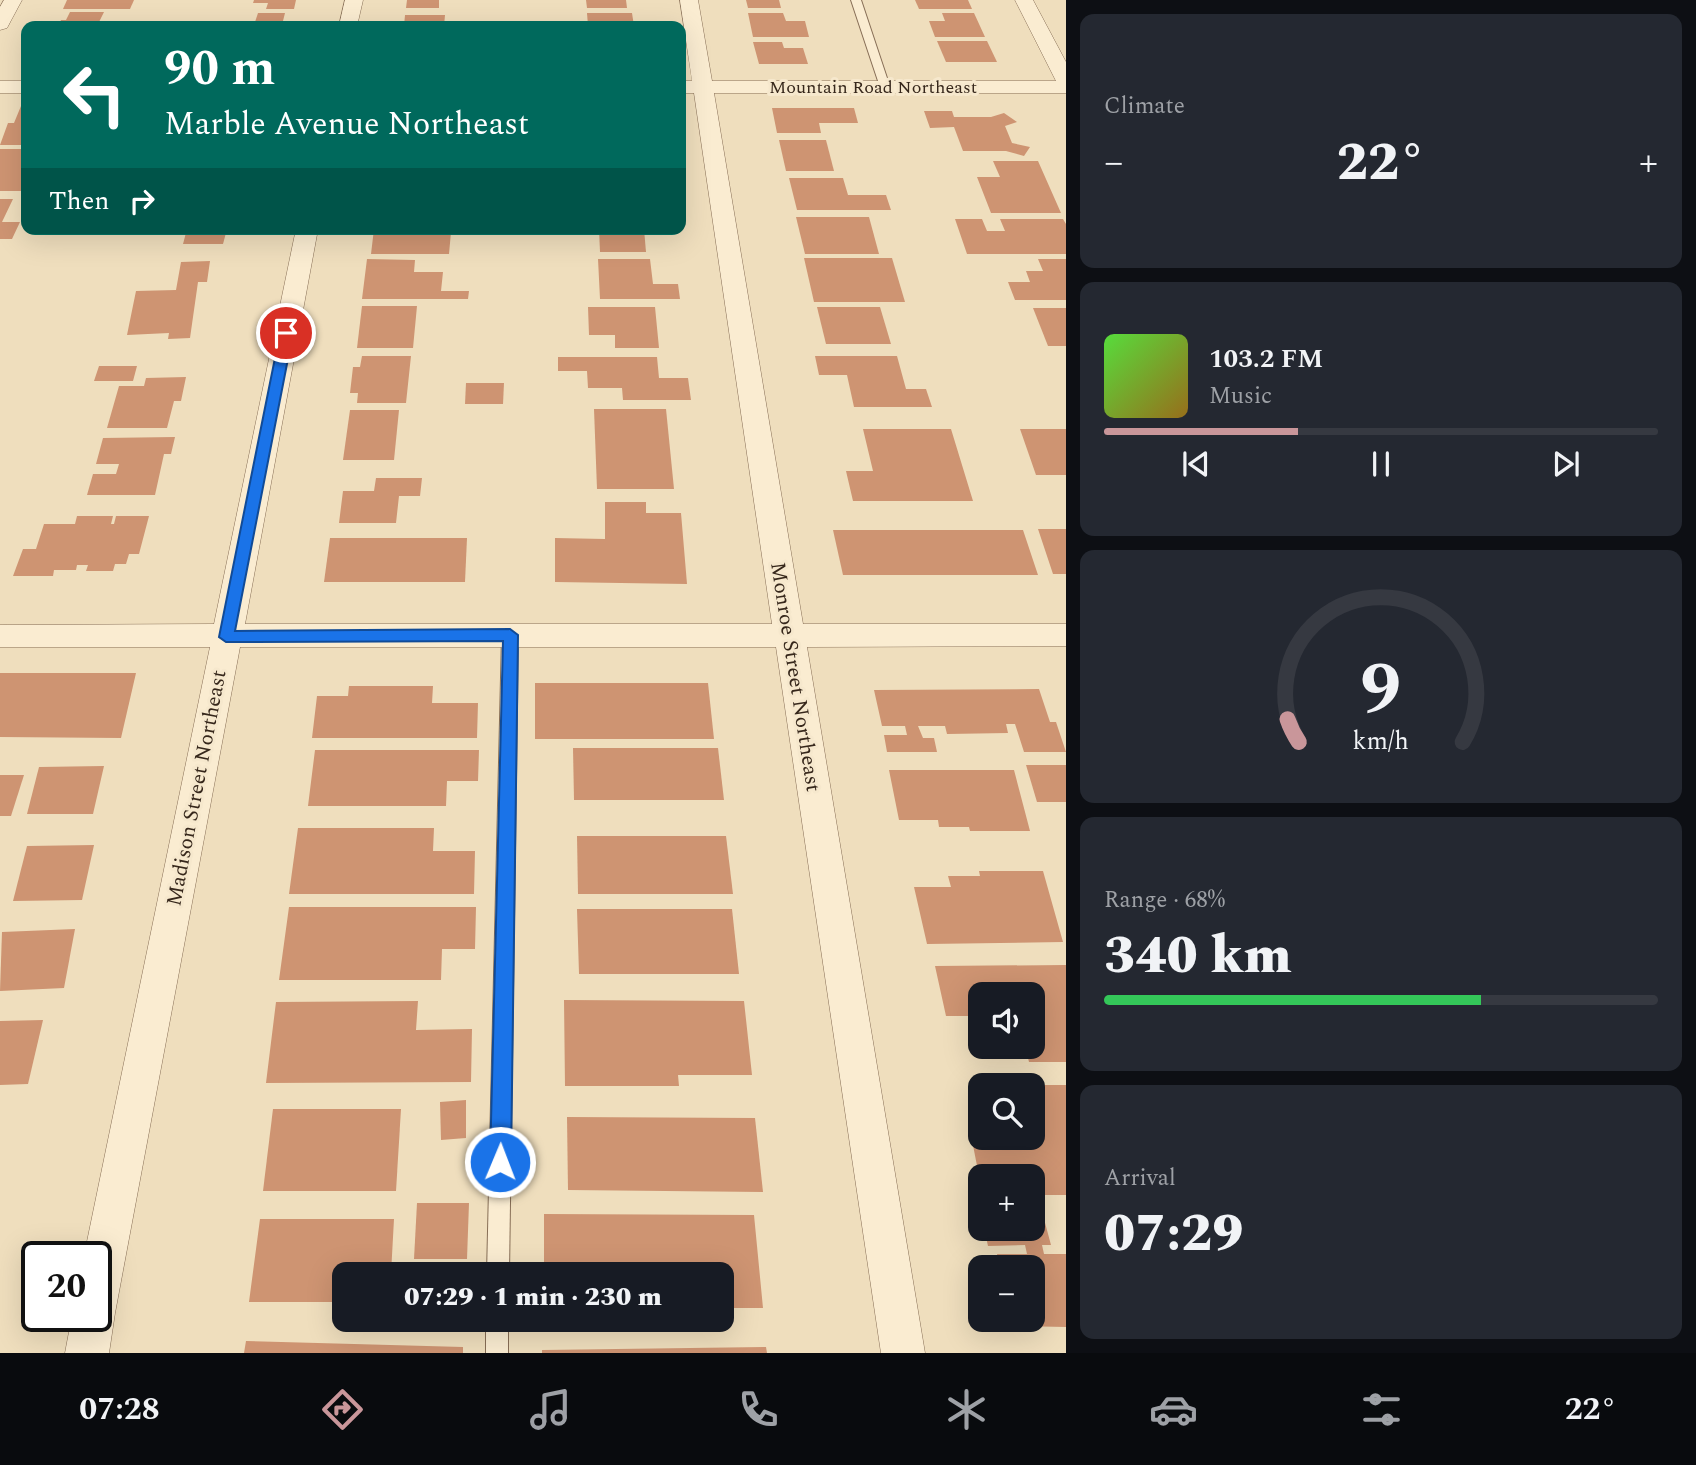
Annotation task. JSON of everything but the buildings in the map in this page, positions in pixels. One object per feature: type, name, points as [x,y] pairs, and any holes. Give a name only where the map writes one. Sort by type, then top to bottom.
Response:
[{"type":"street","points":[[0,24],[13,0]]},
{"type":"street","points":[[349,21],[354,0]]},
{"type":"street","name":"Monroe Street Northeast","points":[[689,0],[691,87],[788,635],[903,1353]]},
{"type":"street","points":[[1024,0],[1066,81]]},
{"type":"street","points":[[0,87],[21,87]]},
{"type":"street","name":"Mountain Road Northeast","points":[[691,87],[1066,87]]},
{"type":"street","name":"Madison Street Northeast","points":[[108,1241],[306,235]]},
{"type":"street","points":[[0,636],[788,635],[1065,639]]},
{"type":"street","points":[[87,1353],[91,1332]]},
{"type":"lane","points":[[856,0],[885,87]]},
{"type":"lane","points":[[498,1262],[510,635]]},
{"type":"lane","points":[[497,1332],[497,1353]]},
{"type":"route","points":[[286,333],[226,637],[510,635],[500,1162]]}]
